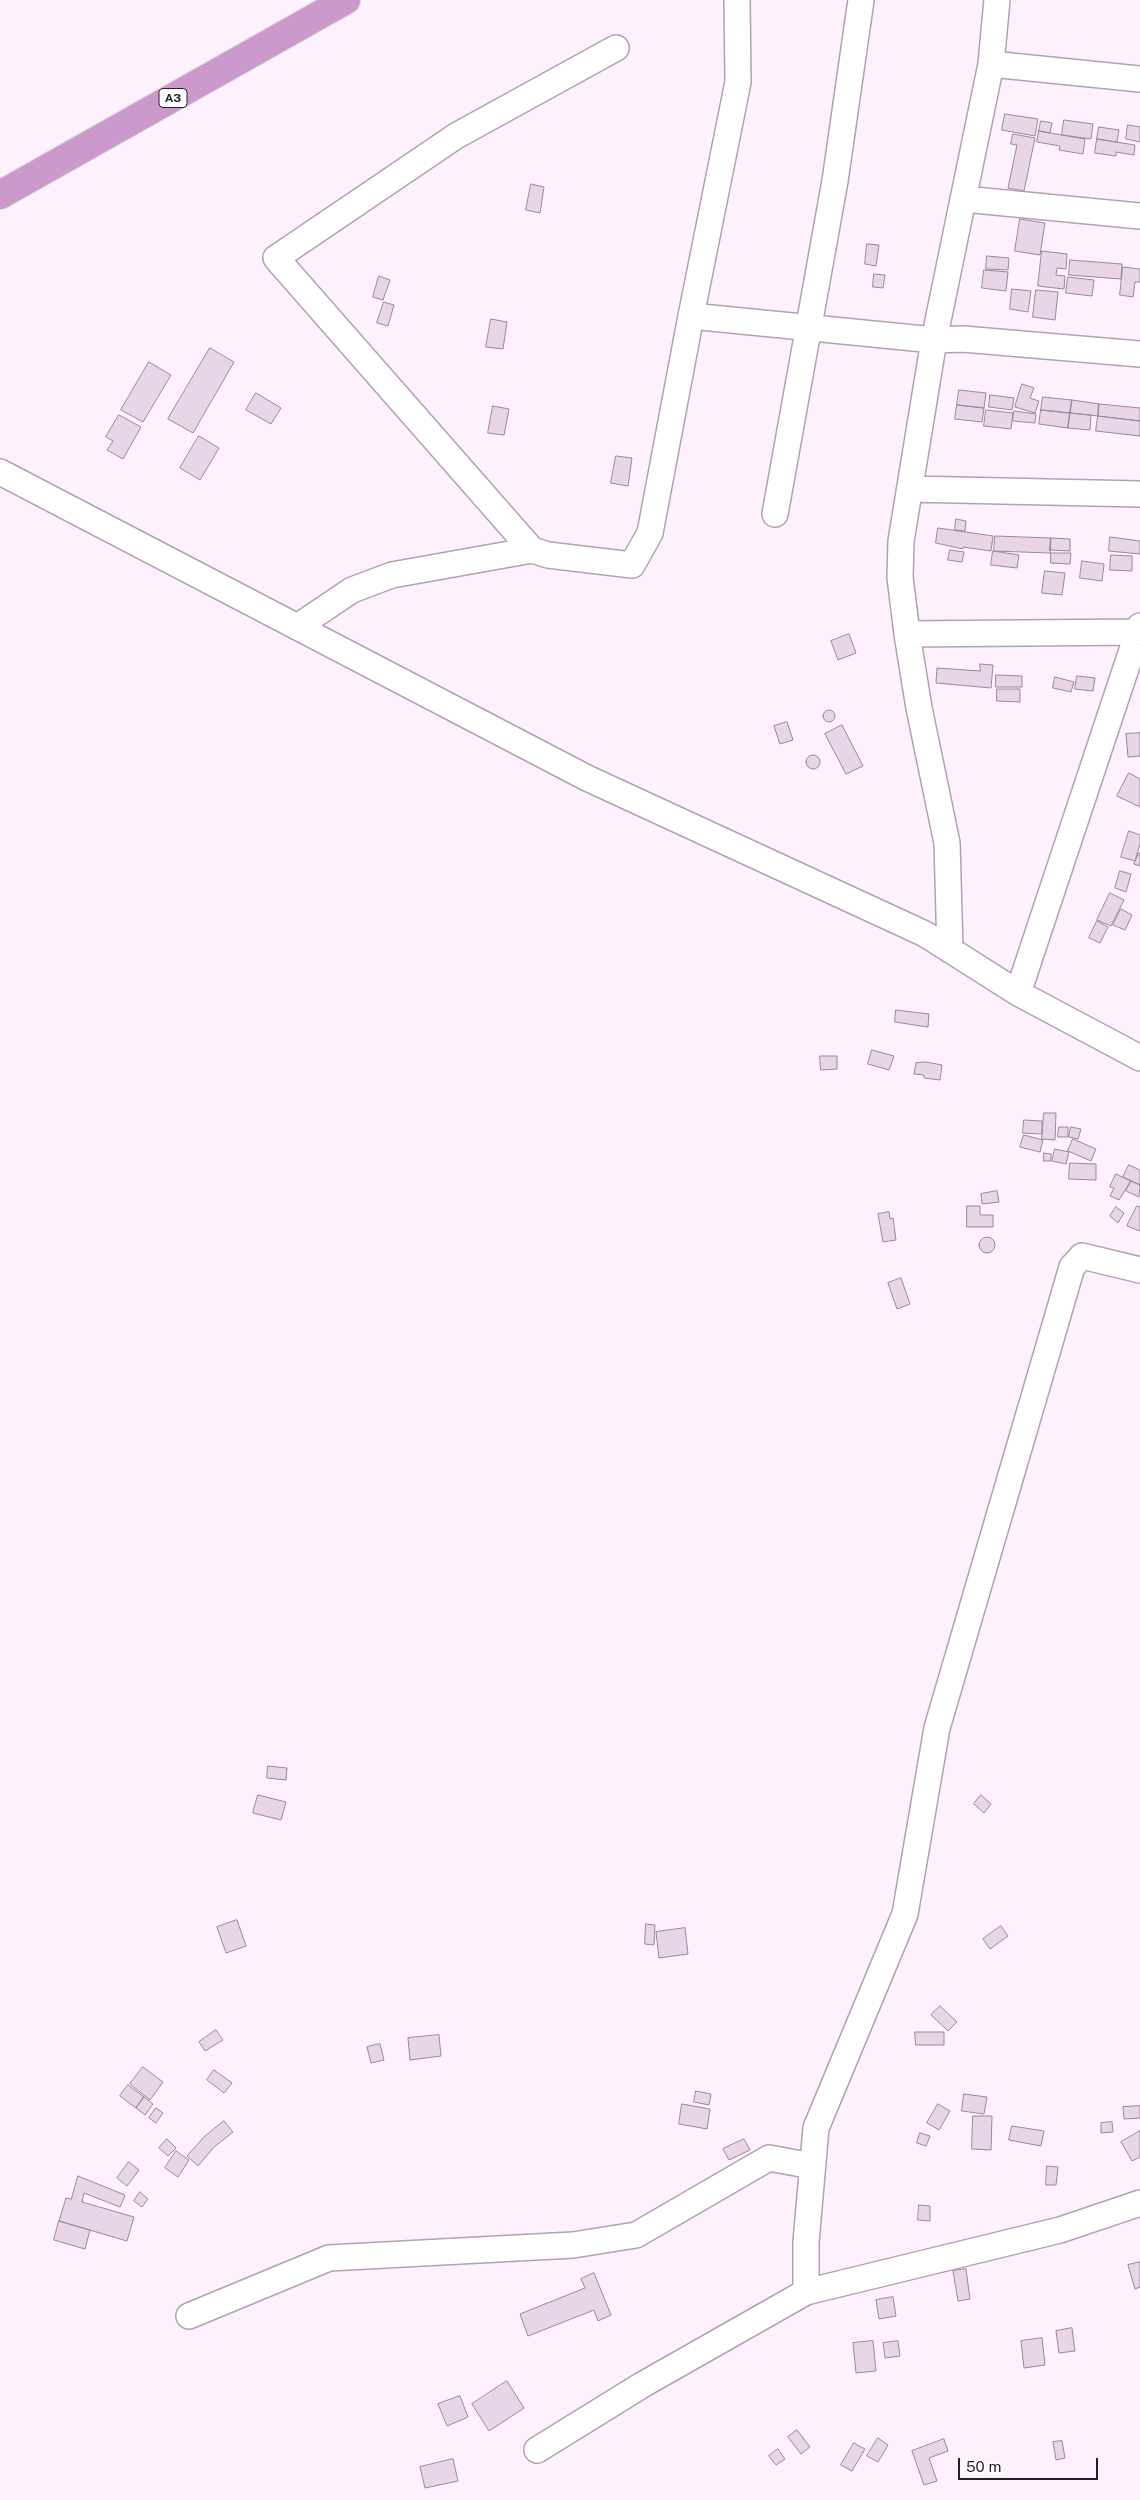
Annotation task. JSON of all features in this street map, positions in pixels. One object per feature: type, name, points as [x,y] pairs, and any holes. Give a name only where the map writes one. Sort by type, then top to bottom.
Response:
[{"type":"highway","name":"A3","points":[[0,195],[346,0]]},
{"type":"street","points":[[297,627],[352,590],[392,575],[532,550],[548,555],[632,565],[650,533],[738,82],[737,0]]},
{"type":"street","points":[[775,514],[835,181],[861,0]]},
{"type":"street","points":[[950,950],[947,843],[919,708],[907,634],[900,577],[901,541],[934,340],[991,64],[997,0]]},
{"type":"street","points":[[532,550],[276,258],[456,136],[616,48]]},
{"type":"street","points":[[991,64],[1140,79]]},
{"type":"street","points":[[964,199],[1140,216]]},
{"type":"street","points":[[691,316],[934,340],[963,339],[1140,354]]},
{"type":"street","points":[[0,472],[587,778],[925,934],[1018,993],[1138,1052]]},
{"type":"street","points":[[910,490],[1140,494]]},
{"type":"street","points":[[907,634],[1139,629],[1018,993]]},
{"type":"street","points":[[806,2292],[806,2242],[816,2128],[905,1914],[937,1728],[1072,1267],[1082,1256],[1140,1270]]},
{"type":"street","points":[[189,2316],[329,2258],[573,2245],[636,2235],[769,2158],[812,2166]]},
{"type":"street","points":[[536,2450],[642,2385],[806,2292],[1060,2230],[1140,2202]]},
{"type":"building","points":[[1005,114],[1038,119],[1035,136],[1002,130]]},
{"type":"building","points":[[1064,120],[1093,124],[1091,139],[1062,135]]},
{"type":"building","points":[[1041,121],[1052,123],[1050,133],[1039,131]]},
{"type":"building","points":[[1128,125],[1140,127],[1140,142],[1126,139]]},
{"type":"building","points":[[1099,127],[1119,130],[1117,142],[1097,139]]},
{"type":"building","points":[[1039,131],[1085,139],[1083,154],[1059,150],[1060,146],[1037,142]]},
{"type":"building","points":[[1013,134],[1035,138],[1024,191],[1008,188],[1017,145],[1011,144]]},
{"type":"building","points":[[1097,139],[1135,145],[1134,155],[1116,152],[1116,156],[1095,153]]},
{"type":"building","points":[[531,184],[544,187],[540,213],[526,210]]},
{"type":"building","points":[[1020,219],[1045,223],[1040,255],[1015,251]]},
{"type":"building","points":[[867,244],[879,245],[876,266],[865,264]]},
{"type":"building","points":[[1042,251],[1067,254],[1066,269],[1057,268],[1056,275],[1065,276],[1064,289],[1038,286]]},
{"type":"building","points":[[987,256],[1009,258],[1008,270],[986,269]]},
{"type":"building","points":[[1070,260],[1122,264],[1121,279],[1069,275]]},
{"type":"building","points":[[1123,267],[1140,269],[1140,282],[1135,282],[1133,297],[1120,295]]},
{"type":"building","points":[[984,270],[1008,272],[1006,291],[982,288]]},
{"type":"building","points":[[874,274],[885,275],[883,288],[873,287]]},
{"type":"building","points":[[379,276],[390,280],[383,300],[373,297]]},
{"type":"building","points":[[1068,277],[1094,280],[1092,296],[1066,293]]},
{"type":"building","points":[[1012,289],[1031,291],[1028,312],[1010,309]]},
{"type":"building","points":[[1036,290],[1058,292],[1055,320],[1033,317]]},
{"type":"building","points":[[384,302],[394,305],[388,326],[377,323]]},
{"type":"building","points":[[491,319],[507,322],[503,349],[486,347]]},
{"type":"building","points":[[210,348],[234,362],[193,433],[168,419]]},
{"type":"building","points":[[149,362],[171,375],[143,422],[121,410]]},
{"type":"building","points":[[1022,384],[1034,388],[1030,398],[1039,401],[1035,413],[1015,407]]},
{"type":"building","points":[[959,390],[986,393],[984,408],[957,405]]},
{"type":"building","points":[[256,393],[281,408],[271,424],[246,410]]},
{"type":"building","points":[[990,395],[1014,398],[1012,410],[989,407]]},
{"type":"building","points":[[1043,397],[1072,400],[1070,413],[1041,410]]},
{"type":"building","points":[[1072,400],[1099,404],[1098,416],[1070,413]]},
{"type":"building","points":[[1099,404],[1140,408],[1140,421],[1098,416]]},
{"type":"building","points":[[957,405],[984,408],[982,422],[955,419]]},
{"type":"building","points":[[493,406],[509,409],[504,435],[488,433]]},
{"type":"building","points":[[986,410],[1013,413],[1011,429],[984,426]]},
{"type":"building","points":[[1041,410],[1070,413],[1068,428],[1039,424]]},
{"type":"building","points":[[1014,411],[1036,414],[1035,423],[1013,421]]},
{"type":"building","points":[[1070,413],[1091,415],[1090,430],[1068,428]]},
{"type":"building","points":[[119,415],[141,427],[123,459],[107,450],[113,441],[106,437]]},
{"type":"building","points":[[1098,416],[1140,421],[1140,436],[1096,431]]},
{"type":"building","points":[[199,436],[219,448],[200,480],[180,468]]},
{"type":"building","points":[[616,456],[632,458],[628,486],[611,483]]},
{"type":"building","points":[[956,519],[966,521],[965,531],[955,530]]},
{"type":"building","points":[[938,528],[993,536],[991,551],[963,547],[963,549],[936,543]]},
{"type":"building","points":[[995,536],[1051,538],[1050,553],[994,551]]},
{"type":"building","points":[[1110,537],[1140,541],[1140,554],[1109,551]]},
{"type":"building","points":[[1051,538],[1070,539],[1070,551],[1050,550]]},
{"type":"building","points":[[950,550],[964,552],[962,562],[948,560]]},
{"type":"building","points":[[993,551],[1019,555],[1017,568],[991,565]]},
{"type":"building","points":[[1051,553],[1071,553],[1070,564],[1051,563]]},
{"type":"building","points":[[1111,555],[1132,556],[1132,571],[1110,570]]},
{"type":"building","points":[[1082,561],[1104,564],[1102,581],[1080,578]]},
{"type":"building","points":[[1045,571],[1065,573],[1062,595],[1042,593]]},
{"type":"building","points":[[849,634],[856,653],[838,660],[831,641]]},
{"type":"building","points":[[980,664],[993,665],[991,688],[936,683],[937,668],[980,671]]},
{"type":"building","points":[[996,675],[1022,676],[1022,687],[996,687]]},
{"type":"building","points":[[1077,676],[1095,678],[1093,691],[1075,689]]},
{"type":"building","points":[[1055,677],[1074,682],[1071,692],[1053,688]]},
{"type":"building","points":[[997,689],[1020,689],[1020,702],[997,701]]},
{"type":"building","points":[[829,710],[835,716],[829,722],[823,716]]},
{"type":"building","points":[[787,722],[793,740],[780,744],[774,726]]},
{"type":"building","points":[[842,725],[863,766],[846,774],[825,734]]},
{"type":"building","points":[[1140,733],[1140,756],[1128,757],[1126,734]]},
{"type":"building","points":[[810,755],[816,755],[820,762],[816,769],[810,769],[806,765],[806,759]]},
{"type":"building","points":[[1129,773],[1140,779],[1140,807],[1117,796]]},
{"type":"building","points":[[1129,831],[1140,835],[1140,844],[1135,861],[1121,857]]},
{"type":"building","points":[[1140,853],[1140,866],[1134,864]]},
{"type":"building","points":[[1120,871],[1131,874],[1126,892],[1115,888]]},
{"type":"building","points":[[1110,893],[1124,900],[1111,926],[1097,920]]},
{"type":"building","points":[[1121,909],[1132,915],[1125,930],[1113,925]]},
{"type":"building","points":[[1097,921],[1108,927],[1100,943],[1089,938]]},
{"type":"building","points":[[896,1010],[929,1014],[928,1027],[895,1022]]},
{"type":"building","points":[[872,1050],[894,1056],[889,1070],[868,1064]]},
{"type":"building","points":[[820,1056],[837,1056],[837,1069],[821,1070]]},
{"type":"building","points":[[926,1062],[942,1065],[940,1080],[924,1078],[924,1075],[914,1074],[916,1063]]},
{"type":"building","points":[[1044,1113],[1056,1113],[1055,1140],[1042,1139]]},
{"type":"building","points":[[1024,1120],[1042,1121],[1042,1134],[1023,1133]]},
{"type":"building","points":[[1059,1127],[1068,1127],[1068,1137],[1058,1137]]},
{"type":"building","points":[[1071,1127],[1081,1129],[1078,1139],[1069,1137]]},
{"type":"building","points":[[1024,1135],[1043,1140],[1040,1152],[1020,1147]]},
{"type":"building","points":[[1073,1139],[1096,1149],[1091,1161],[1068,1151]]},
{"type":"building","points":[[1055,1149],[1069,1152],[1066,1164],[1052,1161]]},
{"type":"building","points":[[1044,1153],[1051,1154],[1051,1161],[1044,1161]]},
{"type":"building","points":[[1070,1163],[1096,1164],[1096,1180],[1069,1179]]},
{"type":"building","points":[[1129,1165],[1140,1170],[1140,1185],[1123,1177]]},
{"type":"building","points":[[1116,1174],[1131,1181],[1119,1200],[1110,1196],[1114,1188],[1110,1187]]},
{"type":"building","points":[[1131,1181],[1140,1185],[1139,1197],[1126,1191]]},
{"type":"building","points":[[997,1191],[999,1202],[982,1204],[981,1194]]},
{"type":"building","points":[[967,1206],[980,1206],[980,1215],[993,1215],[993,1227],[967,1227]]},
{"type":"building","points":[[1137,1206],[1140,1207],[1140,1231],[1127,1226]]},
{"type":"building","points":[[1116,1207],[1124,1213],[1118,1223],[1110,1216]]},
{"type":"building","points":[[889,1212],[890,1219],[893,1218],[896,1240],[883,1242],[878,1214]]},
{"type":"building","points":[[987,1237],[995,1245],[987,1253],[979,1245]]},
{"type":"building","points":[[901,1278],[910,1304],[897,1309],[888,1283]]},
{"type":"building","points":[[268,1766],[287,1768],[286,1780],[267,1778]]},
{"type":"building","points":[[258,1795],[286,1802],[281,1820],[253,1813]]},
{"type":"building","points":[[981,1795],[991,1804],[984,1813],[974,1804]]},
{"type":"building","points":[[237,1920],[246,1946],[226,1953],[217,1927]]},
{"type":"building","points":[[646,1924],[655,1925],[654,1945],[645,1944]]},
{"type":"building","points":[[1001,1926],[1008,1936],[990,1949],[983,1939]]},
{"type":"building","points":[[685,1928],[688,1954],[659,1958],[656,1932]]},
{"type":"building","points":[[940,2006],[957,2022],[948,2031],[931,2015]]},
{"type":"building","points":[[216,2030],[223,2040],[205,2051],[199,2042]]},
{"type":"building","points":[[915,2032],[944,2032],[944,2045],[916,2045]]},
{"type":"building","points":[[439,2035],[441,2056],[410,2060],[408,2038]]},
{"type":"building","points":[[380,2044],[384,2060],[371,2063],[367,2047]]},
{"type":"building","points":[[143,2067],[163,2082],[150,2100],[130,2084]]},
{"type":"building","points":[[214,2070],[232,2083],[224,2093],[207,2080]]},
{"type":"building","points":[[128,2085],[144,2097],[136,2108],[120,2096]]},
{"type":"building","points":[[696,2091],[711,2094],[709,2105],[694,2102]]},
{"type":"building","points":[[964,2094],[987,2097],[984,2114],[962,2111]]},
{"type":"building","points":[[144,2097],[153,2104],[145,2115],[136,2108]]},
{"type":"building","points":[[682,2104],[710,2109],[707,2129],[679,2124]]},
{"type":"building","points":[[938,2104],[950,2111],[939,2130],[927,2123]]},
{"type":"building","points":[[1140,2106],[1140,2118],[1124,2119],[1123,2107]]},
{"type":"building","points":[[156,2108],[163,2113],[156,2123],[149,2118]]},
{"type":"building","points":[[973,2116],[992,2116],[991,2150],[972,2149]]},
{"type":"building","points":[[224,2121],[233,2132],[214,2147],[198,2166],[187,2156],[204,2137]]},
{"type":"building","points":[[1112,2122],[1113,2132],[1101,2133],[1101,2123]]},
{"type":"building","points":[[1012,2126],[1044,2131],[1041,2146],[1009,2140]]},
{"type":"building","points":[[1140,2131],[1140,2157],[1132,2161],[1121,2142]]},
{"type":"building","points":[[920,2133],[930,2136],[926,2146],[917,2143]]},
{"type":"building","points":[[167,2139],[176,2148],[168,2156],[159,2148]]},
{"type":"building","points":[[744,2139],[750,2150],[729,2160],[723,2149]]},
{"type":"building","points":[[176,2151],[189,2160],[178,2177],[165,2168]]},
{"type":"building","points":[[129,2162],[139,2170],[127,2186],[117,2178]]},
{"type":"building","points":[[1047,2166],[1058,2167],[1056,2185],[1046,2185]]},
{"type":"building","points":[[78,2176],[125,2195],[120,2207],[84,2193],[82,2202],[134,2217],[127,2241],[59,2221],[66,2198],[71,2199]]},
{"type":"building","points":[[140,2192],[148,2199],[142,2207],[134,2201]]},
{"type":"building","points":[[919,2205],[930,2206],[930,2221],[918,2220]]},
{"type":"building","points":[[59,2221],[90,2230],[85,2249],[54,2240]]},
{"type":"building","points":[[1140,2262],[1140,2287],[1135,2289],[1128,2265]]},
{"type":"building","points":[[966,2269],[970,2299],[958,2301],[953,2271]]},
{"type":"building","points":[[594,2273],[611,2315],[598,2321],[594,2310],[528,2336],[520,2314],[585,2288],[581,2279]]},
{"type":"building","points":[[893,2297],[896,2316],[879,2319],[876,2300]]},
{"type":"building","points":[[1072,2328],[1075,2351],[1059,2353],[1056,2331]]},
{"type":"building","points":[[1042,2338],[1045,2365],[1024,2368],[1021,2341]]},
{"type":"building","points":[[873,2341],[876,2371],[856,2373],[853,2343]]},
{"type":"building","points":[[898,2341],[900,2356],[885,2358],[883,2343]]},
{"type":"building","points":[[507,2381],[524,2408],[489,2431],[472,2404]]},
{"type":"building","points":[[460,2396],[468,2417],[447,2426],[438,2404]]},
{"type":"building","points":[[797,2430],[810,2447],[801,2454],[788,2437]]},
{"type":"building","points":[[878,2438],[888,2445],[878,2462],[867,2456]]},
{"type":"building","points":[[944,2439],[948,2451],[929,2458],[937,2481],[924,2485],[912,2451]]},
{"type":"building","points":[[1062,2441],[1065,2458],[1056,2460],[1053,2442]]},
{"type":"building","points":[[854,2443],[865,2449],[852,2471],[841,2465]]},
{"type":"building","points":[[778,2449],[785,2459],[776,2465],[769,2456]]},
{"type":"building","points":[[453,2459],[458,2481],[425,2488],[420,2467]]}]
